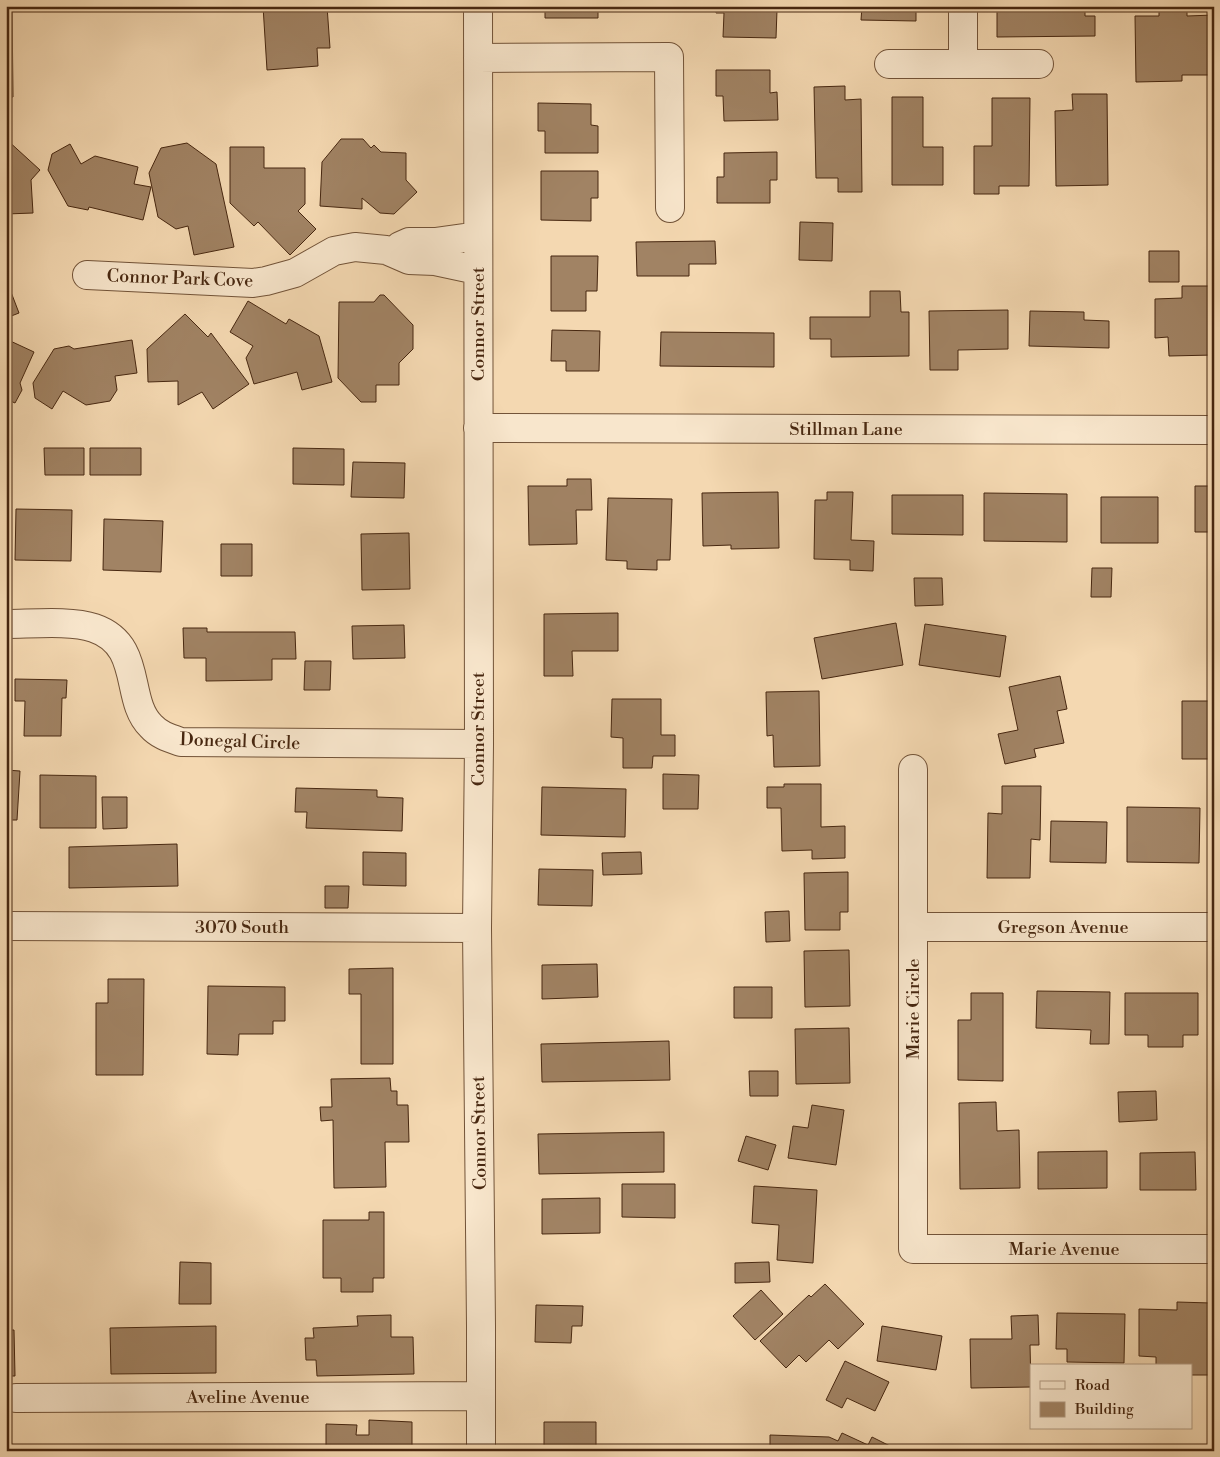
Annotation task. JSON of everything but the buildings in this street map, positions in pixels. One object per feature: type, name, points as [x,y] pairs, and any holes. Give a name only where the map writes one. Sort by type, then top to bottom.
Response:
[{"type":"street","name":"Connor Street","points":[[478,6],[479,744],[477,928],[481,1451]]},
{"type":"street","points":[[963,6],[963,64]]},
{"type":"street","points":[[478,58],[669,57],[670,208]]},
{"type":"street","points":[[889,64],[1039,64]]},
{"type":"street","name":"Connor Park Cove","points":[[386,250],[409,242],[435,242],[478,236]]},
{"type":"street","name":"Connor Park Cove","points":[[87,275],[253,283],[295,273],[334,251],[355,247],[386,250],[409,260],[435,261],[477,270]]},
{"type":"street","name":"Stillman Lane","points":[[478,428],[1214,430]]},
{"type":"street","name":"Donegal Circle","points":[[6,624],[75,625],[95,628],[109,636],[120,647],[130,667],[144,718],[160,734],[181,742],[479,744]]},
{"type":"street","name":"Marie Circle","points":[[913,769],[913,1249]]},
{"type":"street","name":"3070 South","points":[[6,926],[477,928]]},
{"type":"street","name":"Gregson Avenue","points":[[913,926],[1214,927]]},
{"type":"street","name":"Marie Avenue","points":[[913,1249],[1214,1249]]},
{"type":"street","name":"Aveline Avenue","points":[[16,1398],[481,1396]]}]
